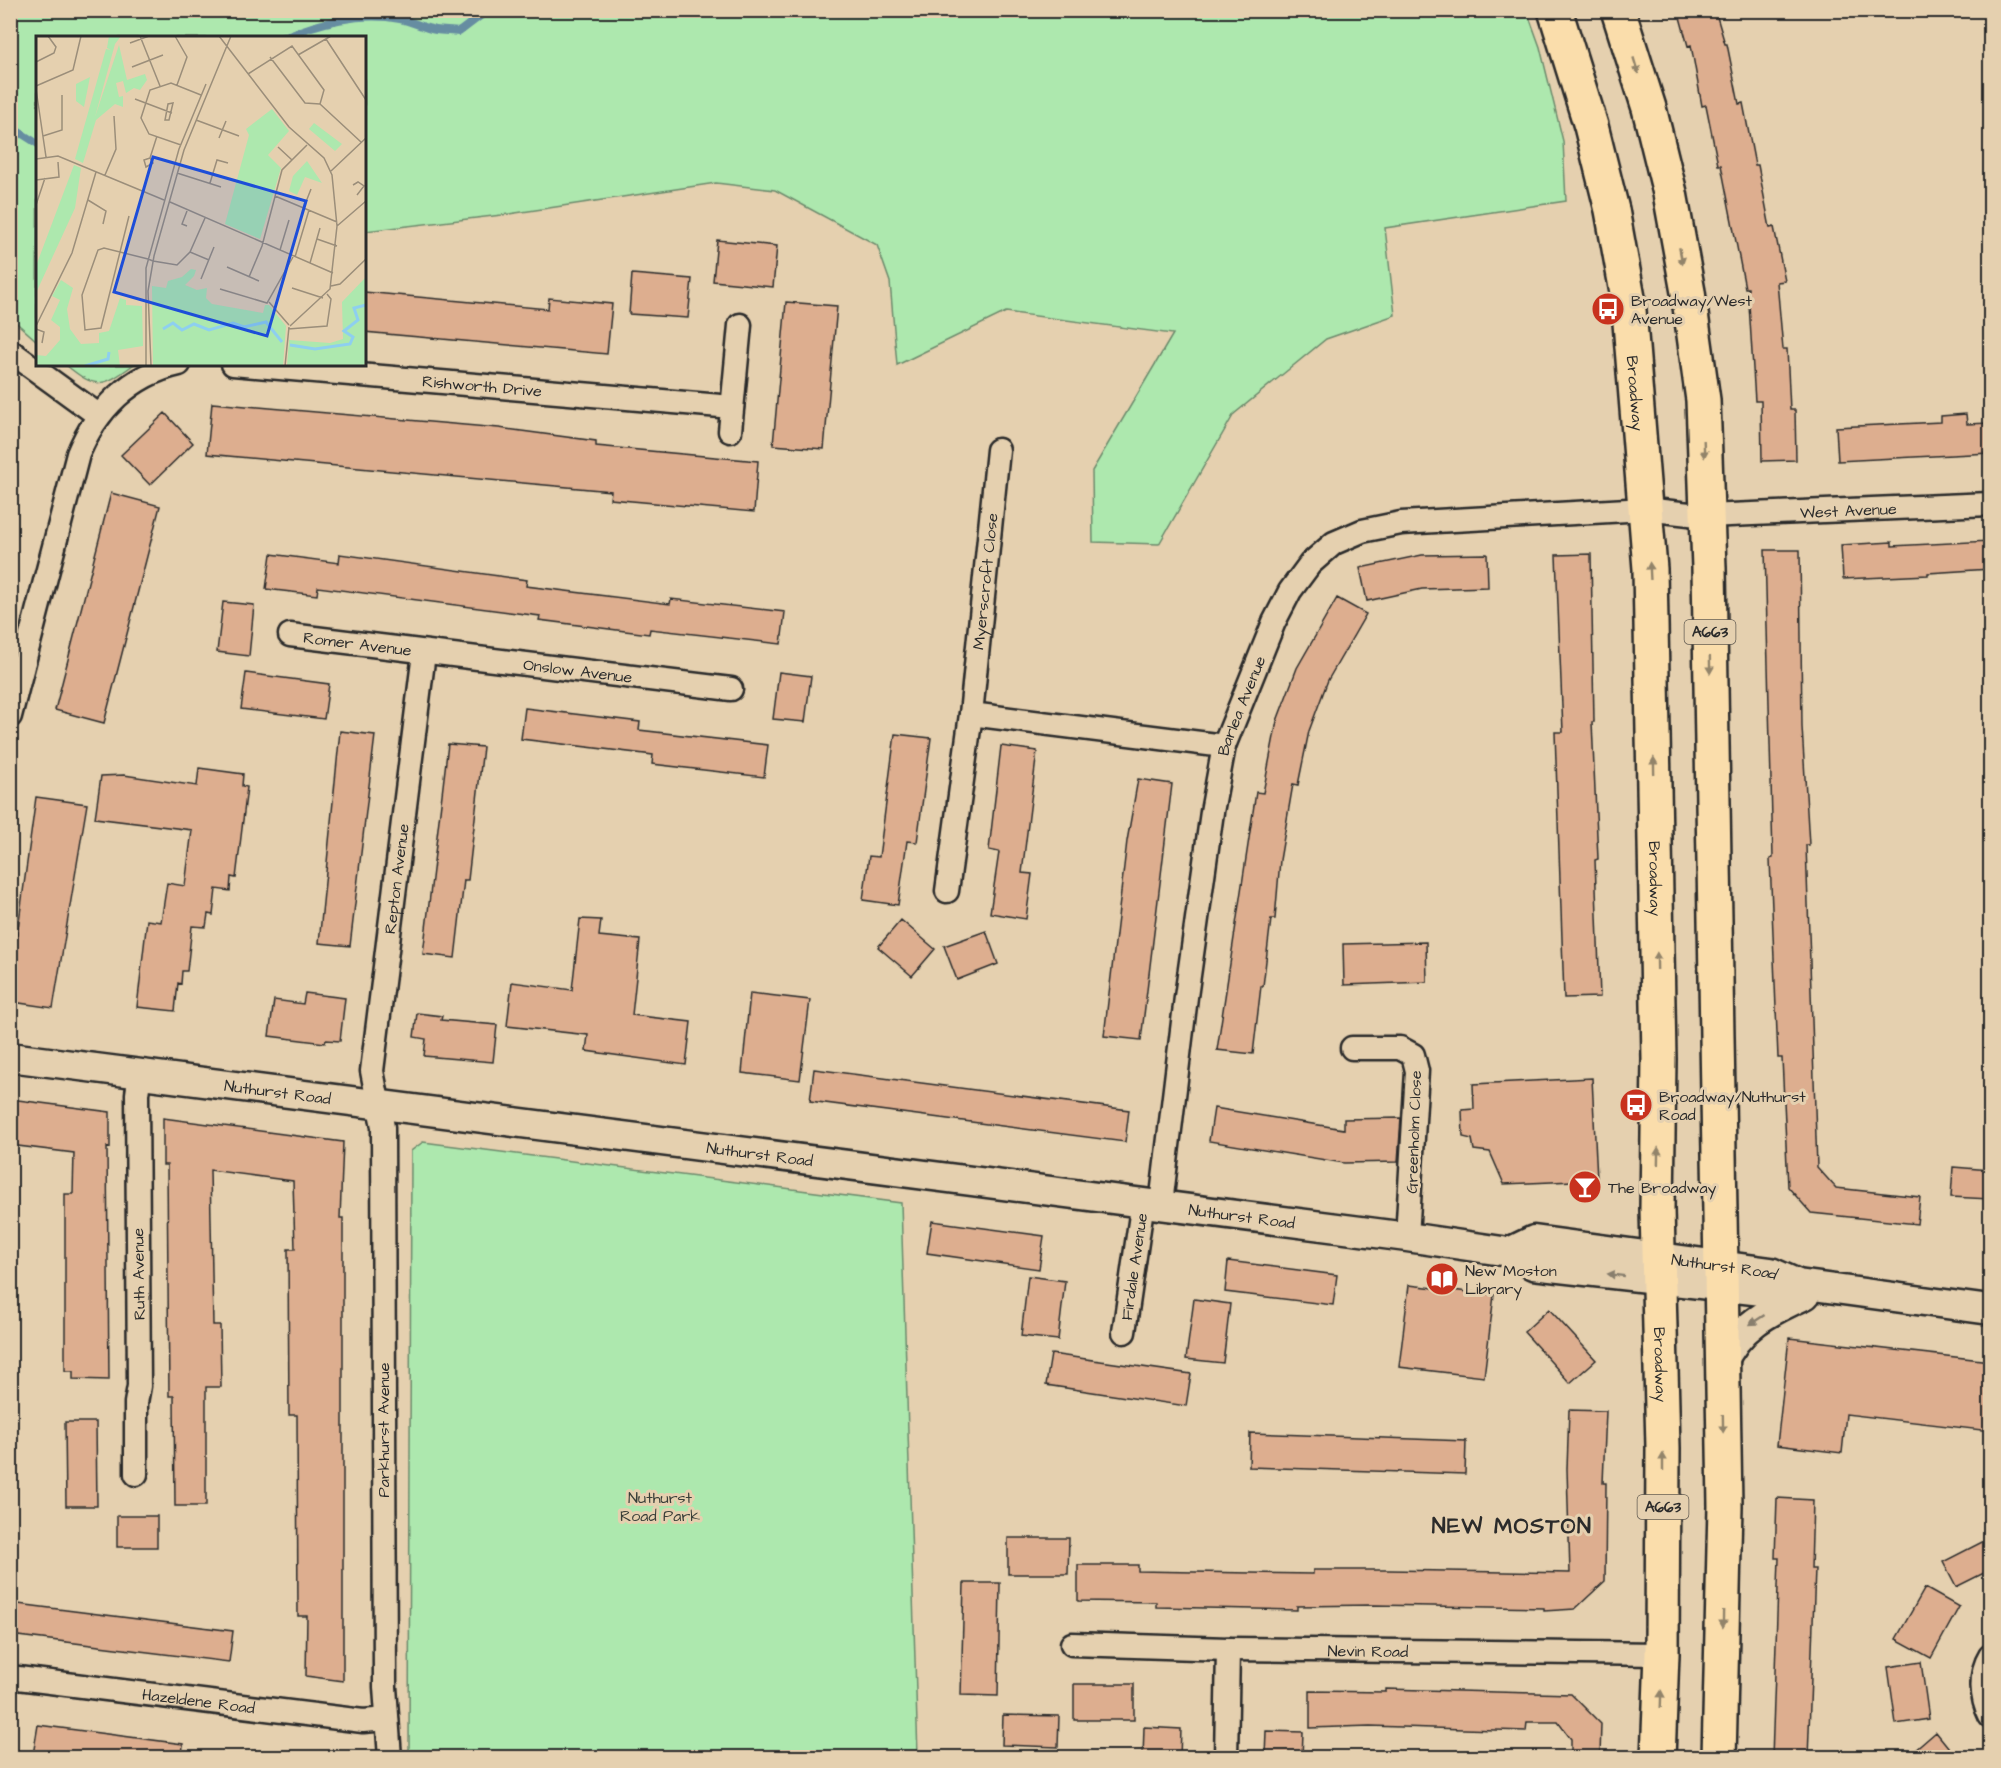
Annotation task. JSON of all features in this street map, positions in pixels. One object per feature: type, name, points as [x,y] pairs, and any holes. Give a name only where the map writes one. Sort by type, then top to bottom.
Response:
[{"type":"highway","name":"Broadway","points":[[1555,10],[1591,126],[1612,210],[1628,298],[1651,606],[1660,1268],[1662,1654],[1658,1758]]},
{"type":"highway","name":"A663","points":[[1618,10],[1654,129],[1670,192],[1688,291],[1702,400],[1707,516],[1725,1506],[1719,1758]]},
{"type":"street","points":[[730,431],[740,325]]},
{"type":"street","points":[[10,351],[98,415]]},
{"type":"street","points":[[10,716],[78,454],[87,433],[98,415],[115,397],[151,374],[173,366]]},
{"type":"street","name":"Rishworth Drive","points":[[256,366],[732,407]]},
{"type":"street","name":"Myerscroft Close","points":[[947,891],[971,714],[998,450]]},
{"type":"street","name":"West Avenue","points":[[1645,509],[1707,516],[1990,504]]},
{"type":"street","name":"Barlea Avenue","points":[[1152,1203],[1224,746],[1274,622],[1290,591],[1310,564],[1334,543],[1362,531],[1401,523],[1645,509]]},
{"type":"street","name":"Romer Avenue","points":[[290,635],[424,653]]},
{"type":"street","name":"Onslow Avenue","points":[[424,653],[730,689]]},
{"type":"street","name":"Repton Avenue","points":[[378,1103],[372,1071],[424,653]]},
{"type":"street","points":[[971,714],[1224,746]]},
{"type":"street","name":"Greenholm Close","points":[[1352,1048],[1400,1048],[1413,1055],[1418,1071],[1407,1237]]},
{"type":"street","name":"Nuthurst Road","points":[[10,1058],[378,1103],[1407,1237],[1509,1251],[1533,1265],[1660,1268],[1720,1275],[1771,1272],[1798,1284],[1990,1310]]},
{"type":"street","name":"Ruth Avenue","points":[[136,1474],[136,1403],[140,1386],[137,1094],[140,1073]]},
{"type":"street","name":"Parkhurst Avenue","points":[[378,1103],[384,1127],[387,1719],[390,1758]]},
{"type":"street","name":"Firdale Avenue","points":[[1124,1332],[1152,1203]]},
{"type":"street","points":[[1722,1365],[1731,1345],[1749,1326],[1781,1306],[1829,1287]]},
{"type":"street","name":"Nevin Road","points":[[1072,1644],[1228,1649],[1662,1654]]},
{"type":"street","points":[[1226,1758],[1228,1649]]},
{"type":"street","points":[[1990,1656],[1986,1663],[1982,1688],[1990,1716]]},
{"type":"street","name":"Hazeldene Road","points":[[10,1677],[352,1719],[387,1719]]},
{"type":"green space","points":[[11,10],[1527,11],[1540,47],[1563,141],[1566,201],[1385,228],[1395,315],[1326,339],[1234,414],[1159,544],[1093,542],[1092,471],[1173,334],[1006,312],[897,365],[890,282],[877,245],[775,190],[716,183],[502,215],[366,231],[366,36],[36,36],[36,340],[11,318]]},
{"type":"green space","points":[[67,366],[132,366],[114,378],[100,383],[92,382]]},
{"type":"green space","name":"Nuthurst Road Park","points":[[423,1142],[901,1203],[918,1757],[409,1757],[411,1151]]},
{"type":"building","points":[[1678,10],[1715,10],[1725,44],[1727,44],[1739,104],[1743,103],[1755,165],[1758,165],[1770,228],[1774,227],[1785,281],[1777,282],[1783,349],[1787,349],[1790,410],[1795,410],[1796,460],[1762,461],[1761,401],[1755,401],[1748,288],[1745,288],[1721,165],[1718,165],[1706,105],[1702,106],[1691,45],[1688,46]]},
{"type":"building","points":[[717,240],[777,246],[773,287],[713,281]]},
{"type":"building","points":[[632,274],[692,279],[688,318],[629,314]]},
{"type":"building","points":[[366,292],[548,309],[549,298],[612,304],[607,354],[366,332]]},
{"type":"building","points":[[786,302],[837,306],[824,449],[773,445]]},
{"type":"building","points":[[212,403],[499,428],[596,441],[596,446],[758,461],[754,512],[610,499],[611,491],[207,454]]},
{"type":"building","points":[[165,413],[193,443],[150,485],[121,455]]},
{"type":"building","points":[[1966,414],[1967,424],[1990,423],[1990,453],[1838,461],[1836,427],[1941,422],[1941,416]]},
{"type":"building","points":[[111,493],[160,506],[104,723],[55,710]]},
{"type":"building","points":[[1990,541],[1990,569],[1843,579],[1841,545],[1892,542],[1892,546]]},
{"type":"building","points":[[1765,550],[1800,550],[1802,727],[1809,845],[1806,845],[1817,1167],[1836,1188],[1920,1197],[1917,1224],[1811,1213],[1788,1187],[1782,1058],[1778,1058],[1770,859],[1773,858]]},
{"type":"building","points":[[271,554],[339,563],[340,554],[527,580],[526,586],[670,604],[671,599],[785,612],[781,644],[650,629],[649,634],[539,620],[540,616],[318,587],[317,595],[266,589]]},
{"type":"building","points":[[1487,554],[1488,587],[1422,589],[1367,601],[1360,568],[1422,555]]},
{"type":"building","points":[[1591,554],[1594,722],[1592,722],[1598,859],[1595,860],[1600,997],[1564,998],[1555,732],[1563,732],[1556,555]]},
{"type":"building","points":[[1337,598],[1366,614],[1328,680],[1309,731],[1298,785],[1293,784],[1280,860],[1275,919],[1271,919],[1263,986],[1261,986],[1253,1054],[1217,1050],[1256,792],[1263,793],[1277,721],[1297,668]]},
{"type":"building","points":[[223,602],[254,605],[249,656],[217,652]]},
{"type":"building","points":[[779,672],[811,676],[805,722],[773,719]]},
{"type":"building","points":[[246,673],[329,684],[324,719],[241,709]]},
{"type":"building","points":[[525,708],[640,722],[639,730],[768,745],[764,777],[652,764],[653,755],[521,739]]},
{"type":"building","points":[[340,731],[375,735],[350,946],[319,943]]},
{"type":"building","points":[[895,734],[931,738],[917,842],[907,841],[898,905],[863,900],[869,856],[879,857]]},
{"type":"building","points":[[448,744],[483,747],[468,880],[464,880],[455,958],[423,954]]},
{"type":"building","points":[[1001,746],[1037,751],[1022,873],[1032,874],[1026,919],[990,913],[999,852],[989,850]]},
{"type":"building","points":[[199,768],[243,774],[242,786],[247,787],[236,878],[231,877],[230,891],[216,889],[213,915],[208,914],[206,927],[192,926],[187,971],[182,971],[181,984],[178,983],[175,1011],[137,1007],[147,920],[161,922],[167,883],[185,886],[192,830],[95,818],[101,776],[124,775],[197,786]]},
{"type":"building","points":[[1138,779],[1172,784],[1141,1040],[1104,1036],[1127,841]]},
{"type":"building","points":[[36,797],[87,804],[53,1008],[13,1002],[15,988],[10,987]]},
{"type":"building","points":[[580,919],[601,920],[599,936],[640,940],[632,1015],[691,1022],[686,1065],[586,1051],[588,1035],[507,1026],[512,982],[572,990]]},
{"type":"building","points":[[901,920],[935,949],[912,976],[878,947]]},
{"type":"building","points":[[986,931],[998,964],[957,980],[944,946]]},
{"type":"building","points":[[1426,942],[1427,982],[1344,985],[1343,944]]},
{"type":"building","points":[[305,993],[345,998],[340,1041],[326,1040],[325,1043],[269,1036],[274,1000],[303,1004]]},
{"type":"building","points":[[750,993],[810,1000],[800,1080],[742,1073]]},
{"type":"building","points":[[417,1013],[442,1016],[441,1020],[497,1025],[493,1062],[424,1056],[426,1039],[414,1037]]},
{"type":"building","points":[[814,1069],[1129,1110],[1125,1142],[810,1101]]},
{"type":"building","points":[[1592,1078],[1597,1180],[1504,1184],[1490,1152],[1474,1150],[1472,1139],[1463,1137],[1462,1110],[1474,1109],[1473,1084]]},
{"type":"building","points":[[10,1099],[110,1112],[110,1148],[107,1147],[109,1380],[73,1379],[73,1371],[65,1371],[65,1194],[73,1194],[74,1153],[10,1145]]},
{"type":"building","points":[[1214,1108],[1344,1129],[1344,1119],[1401,1118],[1398,1162],[1344,1163],[1209,1141]]},
{"type":"building","points":[[163,1118],[343,1142],[340,1218],[343,1218],[343,1681],[306,1676],[307,1616],[298,1616],[297,1415],[289,1415],[288,1249],[295,1249],[293,1181],[210,1170],[213,1325],[220,1325],[221,1387],[206,1387],[206,1506],[175,1506],[174,1396],[169,1396],[167,1165],[163,1165]]},
{"type":"building","points":[[1953,1167],[1990,1170],[1990,1199],[1951,1197]]},
{"type":"building","points":[[932,1221],[1044,1236],[1039,1269],[927,1253]]},
{"type":"building","points":[[1228,1261],[1337,1275],[1333,1305],[1225,1292]]},
{"type":"building","points":[[1028,1276],[1065,1281],[1058,1340],[1021,1336]]},
{"type":"building","points":[[1409,1285],[1494,1295],[1484,1377],[1399,1367]]},
{"type":"building","points":[[1194,1299],[1230,1304],[1223,1363],[1186,1359]]},
{"type":"building","points":[[1549,1309],[1596,1360],[1570,1383],[1524,1332]]},
{"type":"building","points":[[1789,1338],[1990,1361],[1990,1431],[1846,1414],[1842,1453],[1777,1445]]},
{"type":"building","points":[[1051,1354],[1191,1374],[1186,1406],[1046,1385]]},
{"type":"building","points":[[1569,1410],[1606,1411],[1603,1483],[1606,1483],[1605,1581],[1575,1609],[1544,1611],[1544,1608],[1373,1605],[1297,1606],[1297,1610],[1156,1607],[1156,1602],[1078,1601],[1078,1565],[1138,1565],[1138,1571],[1313,1574],[1313,1570],[1570,1573],[1567,1469]]},
{"type":"building","points":[[65,1422],[96,1422],[97,1506],[66,1506]]},
{"type":"building","points":[[1250,1433],[1466,1441],[1465,1474],[1249,1467]]},
{"type":"building","points":[[1777,1498],[1813,1500],[1811,1569],[1815,1569],[1808,1758],[1772,1758],[1779,1558],[1775,1558]]},
{"type":"building","points":[[117,1516],[157,1516],[157,1547],[117,1547]]},
{"type":"building","points":[[1008,1538],[1069,1538],[1068,1574],[1008,1574]]},
{"type":"building","points":[[1990,1538],[1990,1570],[1956,1587],[1943,1562]]},
{"type":"building","points":[[964,1583],[1000,1583],[998,1696],[961,1695]]},
{"type":"building","points":[[1925,1588],[1959,1607],[1931,1658],[1896,1639]]},
{"type":"building","points":[[10,1603],[233,1631],[229,1662],[10,1635]]},
{"type":"building","points":[[1921,1662],[1929,1719],[1896,1724],[1888,1667]]},
{"type":"building","points":[[1074,1684],[1134,1684],[1134,1720],[1074,1720]]},
{"type":"building","points":[[1386,1689],[1571,1694],[1601,1724],[1600,1756],[1571,1755],[1571,1739],[1558,1722],[1527,1722],[1526,1731],[1370,1726],[1310,1728],[1310,1691],[1386,1692]]},
{"type":"building","points":[[1003,1715],[1059,1716],[1058,1747],[1002,1745]]},
{"type":"building","points":[[38,1725],[183,1744],[182,1758],[33,1755]]},
{"type":"building","points":[[1144,1727],[1181,1729],[1180,1758],[1143,1758]]},
{"type":"building","points":[[1266,1731],[1303,1732],[1302,1758],[1265,1758]]},
{"type":"building","points":[[1936,1732],[1957,1758],[1906,1758]]},
{"type":"waterway","points":[[287,36],[325,23],[369,16],[400,19],[431,29],[459,32],[488,10]]},
{"type":"waterway","points":[[10,121],[16,130],[36,143]]},
{"type":"place","name":"Broadway/West Avenue","points":[[1608,309]]},
{"type":"place","name":"Broadway/Nuthurst Road","points":[[1636,1105]]},
{"type":"place","name":"The Broadway","points":[[1585,1187]]},
{"type":"place","name":"New Moston Library","points":[[1442,1279]]},
{"type":"district","name":"NEW MOSTON","points":[[1512,1525]]}]
